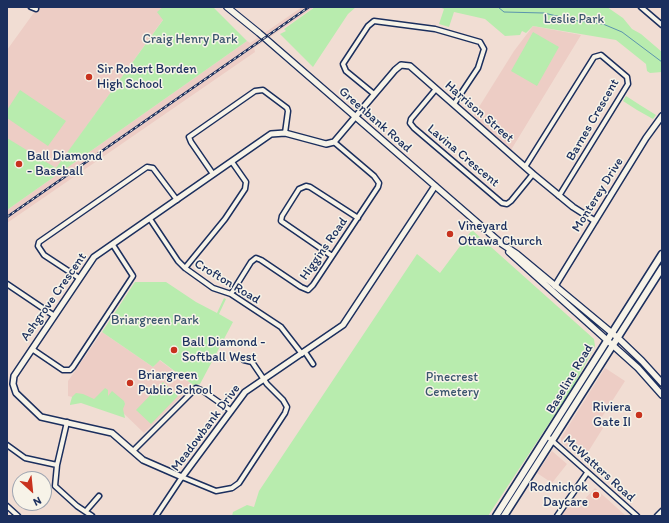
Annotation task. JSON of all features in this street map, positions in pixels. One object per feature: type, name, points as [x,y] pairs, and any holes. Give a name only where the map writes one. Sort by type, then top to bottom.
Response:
[{"type":"main road","name":"Greenbank Road","points":[[228,7],[502,244],[618,338],[648,366],[662,383]]},
{"type":"main road","name":"Greenbank Road","points":[[502,244],[528,271],[638,368],[662,395]]},
{"type":"main road","name":"Baseline Road","points":[[504,516],[611,333],[662,254]]},
{"type":"main road","name":"Baseline Road","points":[[496,516],[613,346],[662,268]]},
{"type":"street","points":[[31,7],[36,9]]},
{"type":"street","points":[[641,7],[662,25]]},
{"type":"street","points":[[374,94],[346,71],[343,64],[368,26],[374,21],[435,29],[480,42],[484,49],[478,68],[454,104]]},
{"type":"street","name":"Barnes Crescent","points":[[525,167],[594,57],[601,55],[627,77],[628,84],[559,196]]},
{"type":"street","name":"Harrison Street","points":[[355,116],[401,65],[410,66],[559,196],[595,221]]},
{"type":"street","name":"Lavina Crescent","points":[[436,89],[411,119],[410,123],[414,128],[502,203],[507,204],[511,201],[533,174]]},
{"type":"street","points":[[213,174],[190,142],[189,137],[255,91],[263,90],[286,108],[288,111],[285,133]]},
{"type":"street","points":[[334,142],[355,116]]},
{"type":"street","name":"Monterey Drive","points":[[555,286],[662,116]]},
{"type":"street","name":"Ashgrove Crescent","points":[[182,477],[147,462],[112,433],[41,417],[16,393],[13,384],[14,376],[94,257],[271,134],[285,133],[326,144],[334,142]]},
{"type":"street","name":"Higgins Road","points":[[231,294],[251,262],[256,258],[308,290],[314,285],[376,192],[379,183],[374,176],[334,142]]},
{"type":"street","points":[[185,268],[225,220],[245,189],[246,182],[232,162]]},
{"type":"street","points":[[79,278],[44,255],[39,248],[39,242],[147,167],[153,168],[177,200]]},
{"type":"street","points":[[332,256],[281,221],[282,216],[299,189],[306,186],[310,187],[358,218]]},
{"type":"street","name":"Meadowbank Drive","points":[[156,516],[230,410],[245,392],[343,325],[435,186]]},
{"type":"street","name":"Crofton Road","points":[[150,219],[178,261],[185,268],[214,288],[231,294],[281,327],[303,353]]},
{"type":"street","points":[[32,349],[63,370],[70,370],[73,367],[133,276],[113,245]]},
{"type":"street","points":[[7,284],[54,315]]},
{"type":"street","points":[[303,353],[313,364]]},
{"type":"street","points":[[182,477],[216,491],[232,488],[239,483],[287,407],[252,362],[244,360]]},
{"type":"street","points":[[133,451],[196,388],[203,391],[230,410]]},
{"type":"street","points":[[67,422],[57,465],[55,486],[92,516]]},
{"type":"street","name":"McWatters Road","points":[[550,439],[637,516]]},
{"type":"street","points":[[7,445],[22,457],[57,465]]},
{"type":"street","points":[[557,516],[587,473]]},
{"type":"street","points":[[86,511],[99,496]]},
{"type":"street","points":[[7,506],[18,516]]},
{"type":"street","points":[[657,516],[662,511]]},
{"type":"shaded area","name":"Sir Robert Borden High School","points":[[38,7],[172,7],[56,169],[7,139],[7,50]]},
{"type":"shaded area","points":[[302,7],[314,7],[254,48],[255,52],[7,223],[7,210],[247,41],[250,43]]},
{"type":"shaded area","points":[[533,26],[581,35],[511,150],[480,124],[474,115],[514,51]]},
{"type":"shaded area","name":"Briargreen Public School","points":[[102,332],[153,367],[159,360],[193,385],[144,433],[117,407],[68,396],[68,381]]},
{"type":"shaded area","points":[[605,368],[625,381],[598,423],[603,428],[583,460],[561,442],[561,438]]},
{"type":"shaded area","points":[[552,451],[567,464],[552,483],[537,473]]},
{"type":"shaded area","points":[[595,488],[626,516],[560,516],[572,496],[581,503]]},
{"type":"green space","name":"Craig Henry Park","points":[[163,7],[213,7],[247,41],[7,210],[7,138],[56,168],[163,20],[157,12]]},
{"type":"green space","points":[[315,7],[356,7],[348,14],[313,67],[280,34],[286,31],[284,29]]},
{"type":"green space","name":"Leslie Park","points":[[439,7],[607,7],[623,18],[632,29],[641,34],[662,52],[662,72],[650,73],[647,71],[646,64],[616,40],[533,26],[526,33],[522,31],[520,35],[505,36],[485,19],[454,12],[449,27],[439,24],[444,9]]},
{"type":"green space","points":[[533,32],[559,47],[537,86],[511,71]]},
{"type":"green space","points":[[20,90],[66,121],[48,146],[7,118],[7,110]]},
{"type":"green space","points":[[626,96],[656,115],[653,119],[637,110],[623,101]]},
{"type":"green space","name":"Pinecrest Cemetery","points":[[472,230],[594,339],[595,346],[573,387],[488,516],[232,516],[233,512],[247,505],[254,507],[259,491],[417,254],[440,273]]},
{"type":"green space","name":"Briargreen Park","points":[[135,282],[166,282],[196,302],[217,313],[224,298],[226,299],[219,314],[233,322],[200,384],[193,385],[160,360],[153,367],[102,332]]},
{"type":"green space","points":[[163,382],[178,396],[151,424],[136,410]]},
{"type":"green space","points":[[105,388],[108,390],[108,396],[112,391],[124,401],[125,404],[123,409],[125,418],[81,403],[70,405],[72,397],[76,393],[83,394],[94,399]]},
{"type":"waterway","points":[[498,7],[504,12],[544,13],[578,21],[603,24],[622,32],[662,62]]},
{"type":"railway","points":[[7,217],[309,7]]},
{"type":"place","name":"Sir Robert Borden High School","points":[[89,77]]},
{"type":"place","name":"Ball Diamond - Baseball","points":[[19,164]]},
{"type":"place","name":"Vineyard Ottawa Church","points":[[450,234]]},
{"type":"place","name":"Ball Diamond - Softball West","points":[[174,350]]},
{"type":"place","name":"Briargreen Public School","points":[[130,383]]},
{"type":"place","name":"Riviera Gate II","points":[[639,415]]},
{"type":"place","name":"Rodnichok Daycare","points":[[596,495]]}]
